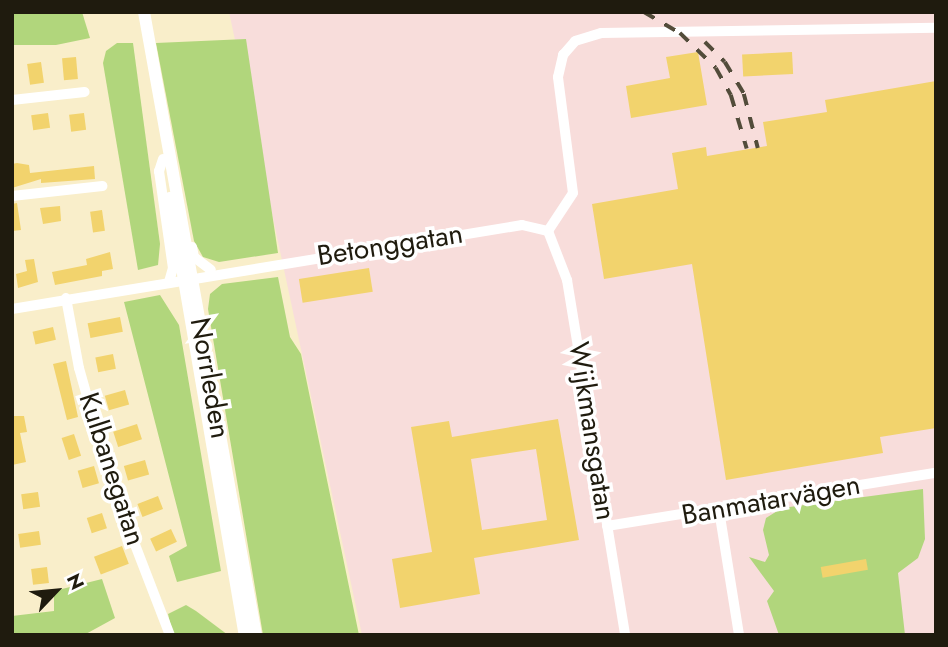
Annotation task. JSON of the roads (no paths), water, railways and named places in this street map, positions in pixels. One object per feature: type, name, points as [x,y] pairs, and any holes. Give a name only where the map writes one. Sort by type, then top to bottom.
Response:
[{"type":"main road","name":"Norrleden","points":[[144,12],[176,186],[245,635]]},
{"type":"main road","name":"Norrleden","points":[[163,122],[159,130],[163,159],[189,278],[197,302],[256,635]]},
{"type":"street","points":[[548,232],[573,193],[558,77],[563,55],[575,41],[601,33],[936,28]]},
{"type":"street","points":[[12,100],[85,92]]},
{"type":"street","points":[[163,159],[159,171],[173,268],[169,282]]},
{"type":"street","points":[[12,196],[102,186]]},
{"type":"street","points":[[176,186],[194,257],[212,274],[201,287],[197,302]]},
{"type":"street","name":"Betonggatan","points":[[12,309],[522,225],[548,232]]},
{"type":"street","name":"Wijkmansgatan","points":[[548,232],[567,280],[625,635]]},
{"type":"street","name":"Kulbanegatan","points":[[66,298],[79,368],[108,474],[170,635]]},
{"type":"street","name":"Banmatarvägen","points":[[607,526],[936,473]]},
{"type":"street","points":[[719,510],[739,635]]},
{"type":"railway","points":[[644,12],[680,33],[716,68],[731,95],[747,149]]},
{"type":"railway","points":[[705,42],[725,62],[744,94],[758,148]]}]
